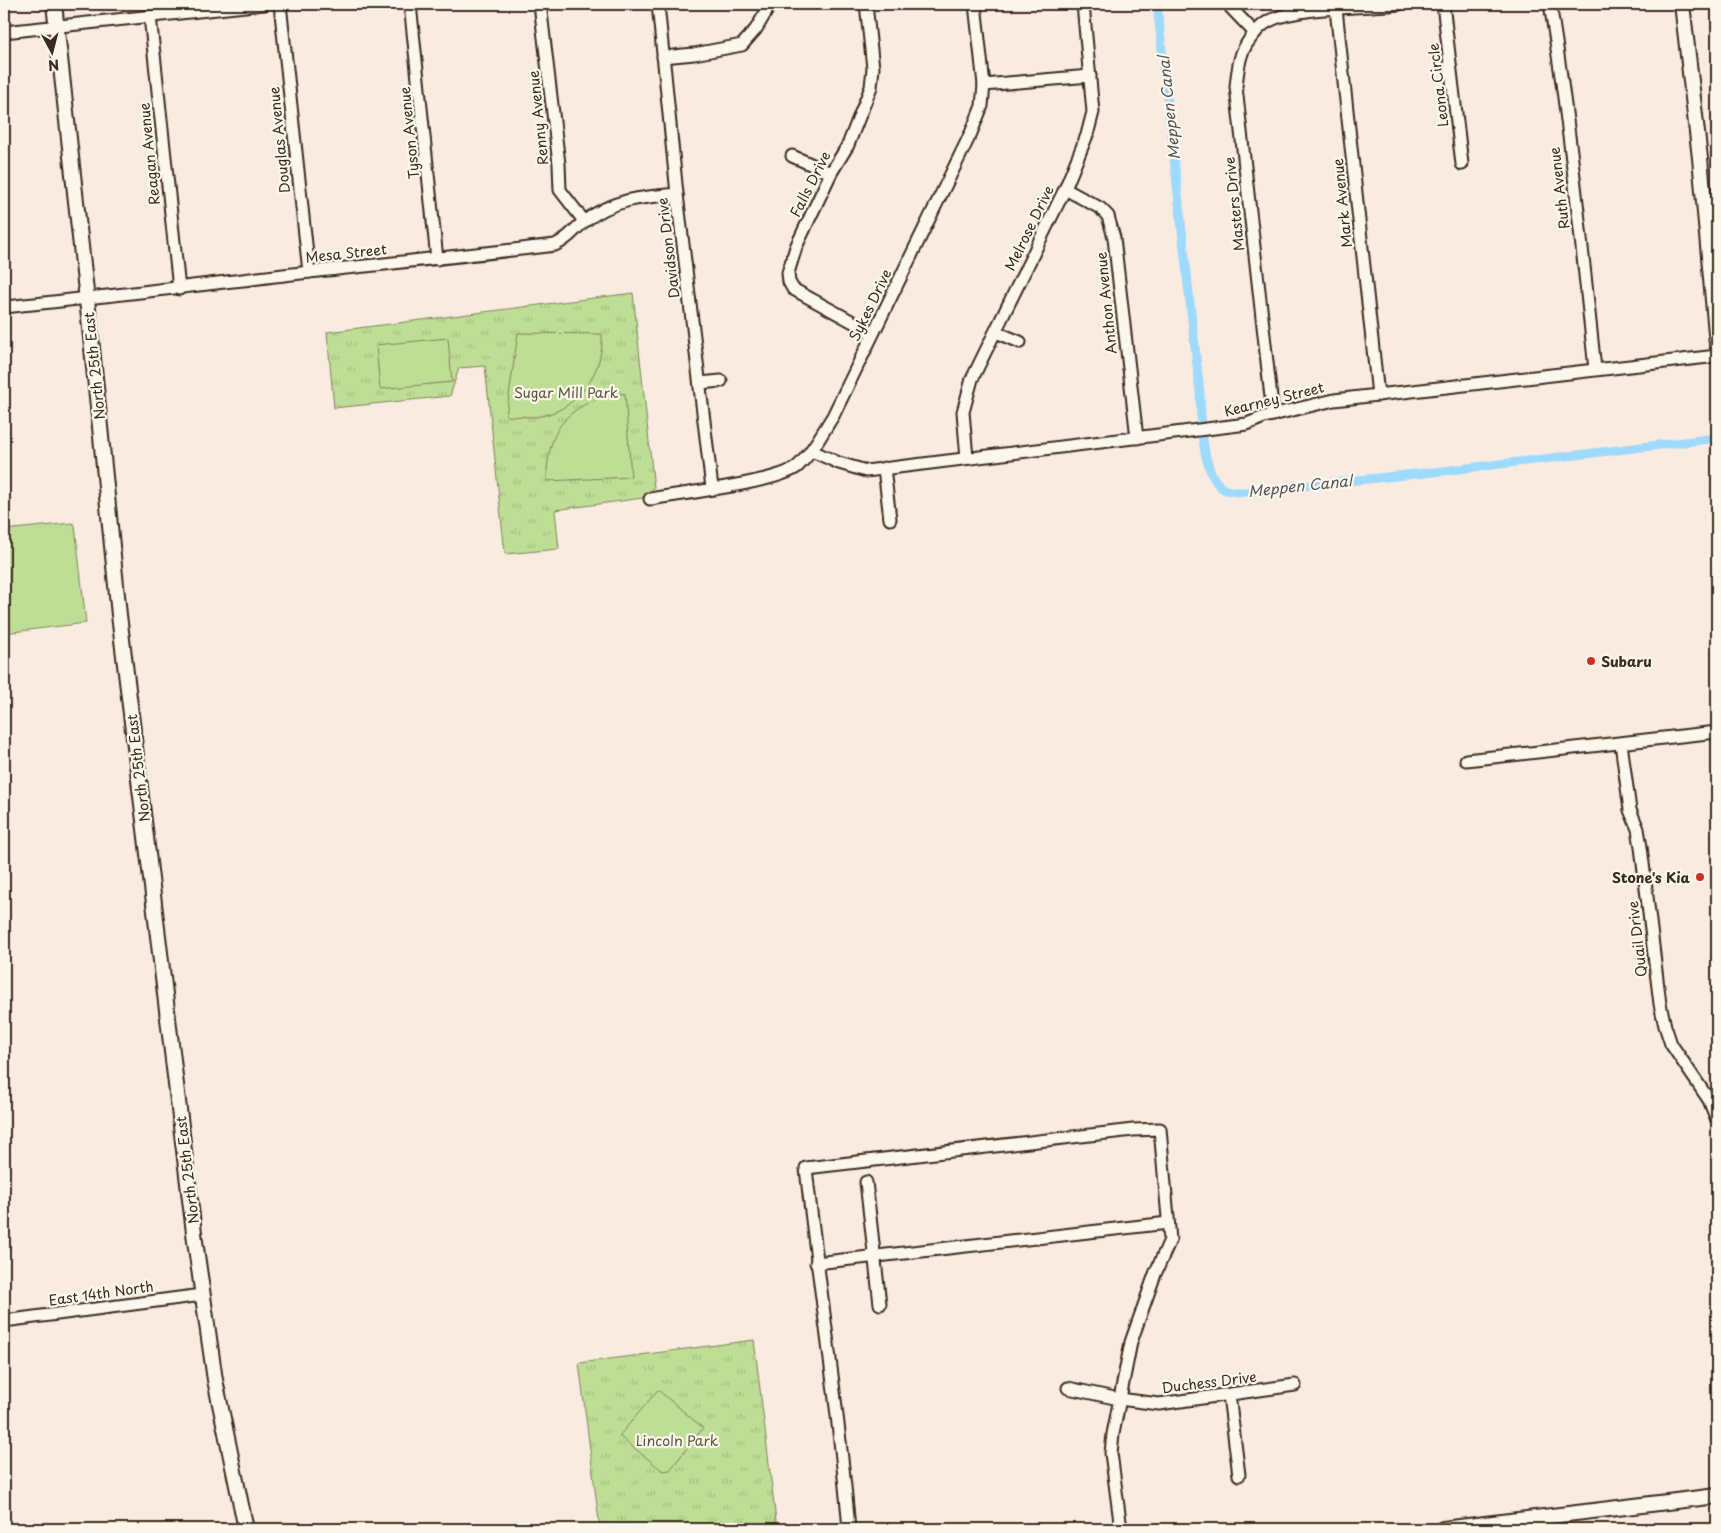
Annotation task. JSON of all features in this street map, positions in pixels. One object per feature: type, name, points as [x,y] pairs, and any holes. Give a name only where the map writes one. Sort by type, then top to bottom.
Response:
[{"type":"main road","name":"North 25th East","points":[[54,4],[87,298],[120,624],[202,1295],[215,1380],[246,1529]]},
{"type":"main road","points":[[1682,4],[1700,158],[1717,344]]},
{"type":"main road","points":[[1443,1529],[1717,1496]]},
{"type":"street","points":[[4,32],[56,28],[264,4]]},
{"type":"street","name":"Douglas Avenue","points":[[280,4],[309,272]]},
{"type":"street","name":"Tyson Avenue","points":[[410,4],[437,259]]},
{"type":"street","name":"Renny Avenue","points":[[540,4],[559,164],[560,190],[584,221]]},
{"type":"street","name":"Davidson Drive","points":[[658,4],[677,194],[712,488]]},
{"type":"street","points":[[664,57],[694,54],[742,45],[756,29],[766,12],[766,4]]},
{"type":"street","name":"Falls Drive","points":[[866,4],[873,68],[871,87],[848,145],[831,172],[796,247],[788,273],[789,282],[793,289],[873,332]]},
{"type":"street","name":"Sykes Drive","points":[[650,499],[764,480],[797,468],[812,450],[833,416],[971,133],[982,106],[984,85],[975,4]]},
{"type":"street","name":"Melrose Drive","points":[[967,458],[963,412],[972,379],[1065,189],[1087,136],[1093,112],[1083,4]]},
{"type":"street","points":[[1230,4],[1231,8],[1255,33],[1269,22],[1284,16],[1306,12],[1399,4]]},
{"type":"street","name":"Leona Circle","points":[[1443,4],[1462,164]]},
{"type":"street","name":"Ruth Avenue","points":[[1550,4],[1573,175],[1595,369]]},
{"type":"street","name":"Mark Avenue","points":[[1336,9],[1378,395]]},
{"type":"street","name":"Reagan Avenue","points":[[150,16],[179,288]]},
{"type":"street","name":"Masters Drive","points":[[1255,33],[1243,52],[1236,87],[1272,415]]},
{"type":"street","points":[[984,85],[1090,76]]},
{"type":"street","points":[[792,156],[831,172]]},
{"type":"street","name":"Anthon Avenue","points":[[1065,189],[1100,208],[1108,216],[1114,238],[1136,438]]},
{"type":"street","name":"Mesa Street","points":[[4,307],[555,245],[565,240],[584,221],[608,206],[630,199],[677,194]]},
{"type":"street","points":[[996,332],[1020,342]]},
{"type":"street","name":"Kearney Street","points":[[812,450],[839,463],[866,471],[1209,430],[1247,424],[1272,415],[1334,400],[1717,356]]},
{"type":"street","points":[[700,383],[721,381]]},
{"type":"street","points":[[884,468],[890,519]]},
{"type":"street","points":[[1466,760],[1717,732]]},
{"type":"street","name":"Quail Drive","points":[[1621,742],[1630,810],[1638,829],[1641,847],[1660,1004],[1665,1026],[1672,1044],[1710,1100],[1717,1120]]},
{"type":"street","points":[[849,1529],[844,1460],[816,1263],[806,1168],[1160,1128],[1170,1240],[1155,1274],[1131,1342],[1119,1399],[1111,1453],[1121,1529]]},
{"type":"street","points":[[866,1182],[880,1304]]},
{"type":"street","points":[[816,1263],[1168,1223]]},
{"type":"street","name":"East 14th North","points":[[4,1321],[202,1295]]},
{"type":"street","name":"Duchess Drive","points":[[1068,1388],[1119,1399],[1159,1404],[1295,1385]]},
{"type":"street","points":[[1229,1395],[1239,1475]]},
{"type":"green space","name":"Sugar Mill Park","points":[[633,293],[654,488],[643,498],[555,510],[559,549],[505,554],[485,366],[459,368],[450,396],[334,408],[327,332]]},
{"type":"green space","points":[[518,333],[602,334],[598,363],[592,377],[574,400],[563,408],[549,414],[534,417],[506,416]]},
{"type":"green space","points":[[448,338],[452,382],[380,389],[376,345]]},
{"type":"green space","points":[[615,394],[625,394],[631,477],[547,481],[550,448],[555,434],[562,423],[584,405]]},
{"type":"green space","points":[[72,523],[75,525],[86,623],[4,633],[4,530]]},
{"type":"green space","name":"Lincoln Park","points":[[754,1340],[777,1529],[600,1529],[579,1363]]},
{"type":"green space","points":[[658,1390],[703,1428],[670,1470],[663,1471],[619,1436]]},
{"type":"waterway","name":"Meppen Canal","points":[[1157,4],[1204,444],[1210,470],[1222,488],[1230,491],[1245,492],[1434,472],[1717,438]]},
{"type":"place","name":"Subaru","points":[[1591,661]]},
{"type":"place","name":"Stone's Kia","points":[[1700,877]]}]
